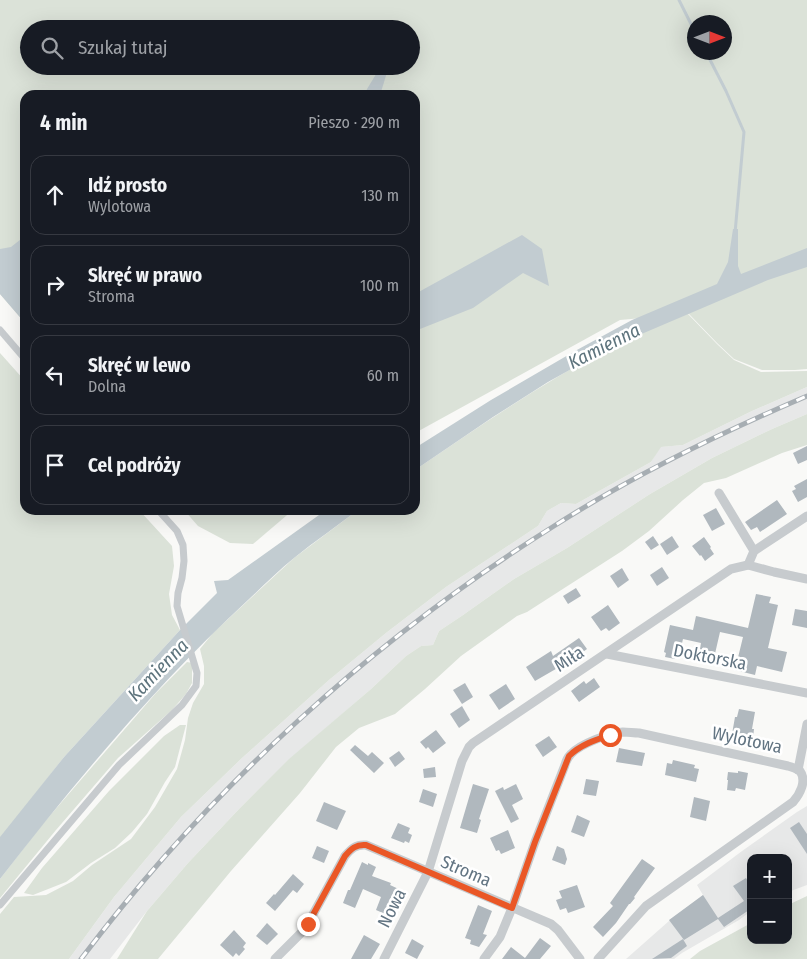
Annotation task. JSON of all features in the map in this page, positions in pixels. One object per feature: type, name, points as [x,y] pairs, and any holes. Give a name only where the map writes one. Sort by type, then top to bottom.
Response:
[{"type":"street","points":[[0,330],[20,353]]},
{"type":"street","points":[[719,493],[754,551]]},
{"type":"street","points":[[0,905],[119,765],[182,705],[196,686],[197,673],[194,660],[177,606],[184,561],[183,545],[177,531],[163,515]]},
{"type":"street","points":[[807,516],[754,551],[748,565],[807,579]]},
{"type":"street","name":"Miła","points":[[428,872],[462,762],[473,743],[731,569],[748,565]]},
{"type":"street","name":"Doktorska","points":[[607,654],[807,693]]},
{"type":"street","points":[[598,959],[646,906],[792,802],[802,790],[804,784],[807,724]]},
{"type":"street","name":"Wylotowa","points":[[484,959],[500,937],[569,756],[583,745],[622,732],[639,733],[788,766],[803,775]]},
{"type":"street","name":"Stroma","points":[[275,959],[305,929],[345,856],[354,847],[360,845],[366,845],[551,924],[558,930],[580,959]]},
{"type":"street","name":"Nowa","points":[[384,959],[428,872]]},
{"type":"shaded area","points":[[0,0],[807,0],[807,369],[762,370],[734,359],[688,314],[717,344],[734,360],[761,372],[807,371],[807,387],[752,411],[683,445],[661,447],[651,462],[576,504],[561,503],[547,511],[538,526],[446,587],[386,633],[329,680],[242,758],[181,817],[114,897],[69,959],[0,959],[0,914],[14,897],[46,895],[73,881],[92,865],[131,839],[155,807],[177,769],[185,740],[188,718],[193,703],[204,684],[204,666],[200,649],[213,633],[294,558],[351,515],[420,515],[420,467],[462,438],[534,391],[609,348],[686,314],[620,320],[420,430],[420,90],[20,90],[20,317],[0,294]]},
{"type":"shaded area","points":[[0,353],[20,375],[20,515],[144,515],[172,546],[174,566],[169,594],[172,615],[180,630],[64,757],[0,839]]},
{"type":"shaded area","points":[[807,387],[807,414],[712,458],[650,494],[567,548],[514,579],[439,631],[433,645],[421,646],[406,656],[290,759],[239,809],[188,863],[147,911],[110,959],[69,959],[114,897],[181,817],[242,758],[329,680],[386,633],[446,587],[538,526],[547,511],[561,503],[576,504],[651,462],[660,447],[683,445],[752,411]]},
{"type":"shaded area","points":[[807,414],[807,445],[782,453],[726,478],[704,483],[649,531],[622,551],[527,612],[517,616],[461,656],[395,714],[359,728],[336,747],[300,793],[231,871],[158,959],[117,959],[147,911],[188,863],[239,809],[289,759],[371,689],[406,656],[421,646],[433,645],[439,631],[514,579],[567,548],[650,494],[712,458]]},
{"type":"shaded area","points":[[188,515],[287,515],[253,544],[230,543],[198,526]]},
{"type":"shaded area","points":[[187,662],[192,663],[192,683],[186,694],[172,710],[118,758],[0,898],[0,879],[41,826],[156,693]]},
{"type":"shaded area","points":[[180,725],[186,725],[175,767],[147,814],[132,832],[115,848],[66,882],[33,895],[24,893],[42,868],[109,791],[164,736]]},
{"type":"shaded area","points":[[807,806],[807,885],[792,891],[792,854],[747,854],[747,914],[674,959],[626,959],[669,921],[703,895],[697,885]]},
{"type":"shaded area","points":[[807,896],[807,959],[690,959],[700,951],[747,925],[747,944],[792,944],[792,903]]},
{"type":"water","points":[[376,75],[386,75],[382,90],[367,89]]},
{"type":"water","name":"Kamienna","points":[[733,229],[738,229],[738,266],[741,274],[807,248],[807,267],[768,280],[611,347],[548,382],[420,467],[420,445],[491,400],[632,320],[717,284],[728,262]]},
{"type":"water","points":[[522,235],[542,249],[549,286],[523,273],[473,308],[420,329],[420,291]]},
{"type":"water","points":[[20,240],[20,317],[0,294],[0,249],[11,247]]},
{"type":"water","name":"Kamienna","points":[[319,515],[351,515],[282,568],[181,666],[88,770],[0,879],[0,837],[64,757],[180,630],[217,593],[214,581],[228,580]]},
{"type":"building","points":[[807,446],[807,460],[798,464],[793,453]]},
{"type":"building","points":[[807,479],[807,497],[798,502],[792,491],[796,489],[794,486]]},
{"type":"building","points":[[777,500],[787,514],[760,532],[757,527],[751,530],[745,522]]},
{"type":"building","points":[[716,508],[725,524],[712,531],[703,515]]},
{"type":"building","points":[[653,536],[659,545],[651,550],[645,542]]},
{"type":"building","points":[[672,536],[679,547],[667,555],[660,544]]},
{"type":"building","points":[[704,537],[714,554],[705,561],[692,546]]},
{"type":"building","points":[[662,567],[669,578],[657,586],[650,575]]},
{"type":"building","points":[[622,568],[629,580],[618,588],[610,576]]},
{"type":"building","points":[[576,588],[581,596],[568,604],[563,596]]},
{"type":"building","points":[[756,594],[771,597],[769,603],[778,605],[768,648],[787,652],[782,672],[757,666],[755,675],[735,670],[743,637],[720,632],[714,658],[699,655],[701,643],[683,639],[679,656],[676,655],[675,659],[665,657],[666,653],[664,652],[670,625],[693,630],[696,616],[748,628]]},
{"type":"building","points":[[608,605],[620,623],[609,631],[606,628],[601,631],[591,617]]},
{"type":"building","points":[[795,609],[807,611],[807,628],[792,625]]},
{"type":"building","points":[[579,638],[587,649],[562,667],[535,681],[526,667],[551,651],[553,656]]},
{"type":"building","points":[[594,678],[600,687],[579,702],[571,691],[584,681],[586,684]]},
{"type":"building","points":[[465,683],[473,697],[462,704],[453,690]]},
{"type":"building","points":[[506,684],[515,699],[499,710],[489,695]]},
{"type":"building","points":[[462,706],[470,720],[459,728],[450,714]]},
{"type":"building","points":[[739,709],[755,712],[752,729],[754,729],[753,738],[732,734],[735,717],[737,717]]},
{"type":"building","points":[[436,730],[446,743],[433,753],[420,742]]},
{"type":"building","points":[[549,736],[557,747],[543,757],[535,745]]},
{"type":"building","points":[[355,745],[368,756],[372,752],[384,763],[374,773],[350,750]]},
{"type":"building","points":[[619,748],[645,753],[642,766],[616,762]]},
{"type":"building","points":[[399,751],[405,759],[395,767],[389,758]]},
{"type":"building","points":[[673,760],[695,765],[694,768],[699,769],[696,782],[665,775],[667,763],[672,764]]},
{"type":"building","points":[[435,767],[436,777],[424,778],[423,769]]},
{"type":"building","points":[[738,771],[748,773],[745,790],[736,788],[735,791],[727,790],[728,772],[738,773]]},
{"type":"building","points":[[586,779],[599,781],[596,796],[583,794]]},
{"type":"building","points":[[473,784],[489,789],[479,819],[481,820],[477,833],[460,828]]},
{"type":"building","points":[[516,784],[523,799],[512,805],[519,819],[511,823],[495,791],[503,787],[504,790]]},
{"type":"building","points":[[423,789],[437,794],[433,807],[419,802]]},
{"type":"building","points":[[694,797],[710,801],[706,821],[690,817]]},
{"type":"building","points":[[324,802],[346,811],[337,830],[316,821]]},
{"type":"building","points":[[577,815],[590,821],[584,837],[571,832]]},
{"type":"building","points":[[799,822],[807,834],[807,854],[790,828]]},
{"type":"building","points":[[398,823],[410,828],[408,833],[412,835],[409,843],[391,838]]},
{"type":"building","points":[[508,830],[515,848],[501,854],[499,850],[496,851],[490,838]]},
{"type":"building","points":[[317,846],[329,851],[324,863],[312,858]]},
{"type":"building","points":[[557,846],[564,849],[567,859],[565,865],[552,860]]},
{"type":"building","points":[[642,859],[655,868],[635,898],[603,937],[593,927],[613,906],[610,903]]},
{"type":"building","points":[[362,862],[376,867],[372,876],[391,883],[390,885],[403,891],[392,917],[376,910],[381,897],[363,889],[355,908],[343,903]]},
{"type":"building","points":[[293,874],[304,884],[297,893],[293,890],[275,911],[266,903]]},
{"type":"building","points":[[746,878],[747,880],[747,911],[724,927],[718,919],[684,940],[669,920],[703,895],[718,918],[744,901],[733,886]]},
{"type":"building","points":[[577,885],[585,907],[568,913],[566,908],[560,910],[556,900],[562,898],[559,891]]},
{"type":"building","points":[[478,905],[492,911],[483,934],[487,935],[479,947],[470,944],[471,940],[465,938]]},
{"type":"building","points":[[267,923],[278,934],[267,945],[256,936]]},
{"type":"building","points":[[234,930],[246,943],[243,947],[245,949],[239,956],[236,953],[233,957],[220,945]]},
{"type":"building","points":[[364,935],[380,944],[371,959],[351,959]]},
{"type":"building","points":[[540,938],[551,946],[540,959],[502,959],[511,947],[525,958]]},
{"type":"building","points":[[412,939],[424,946],[417,959],[405,953]]},
{"type":"building","points":[[683,939],[687,946],[671,958],[652,959]]},
{"type":"waterway","points":[[679,0],[687,16]]},
{"type":"waterway","points":[[710,60],[744,132],[735,233]]},
{"type":"railway","points":[[81,959],[131,896],[184,835],[240,776],[298,721],[359,668],[422,618],[487,570],[615,489],[710,440],[807,396]]},
{"type":"route","points":[[308,924],[345,856],[354,847],[362,845],[366,845],[512,908],[535,842],[569,756],[583,745],[610,735]]}]
